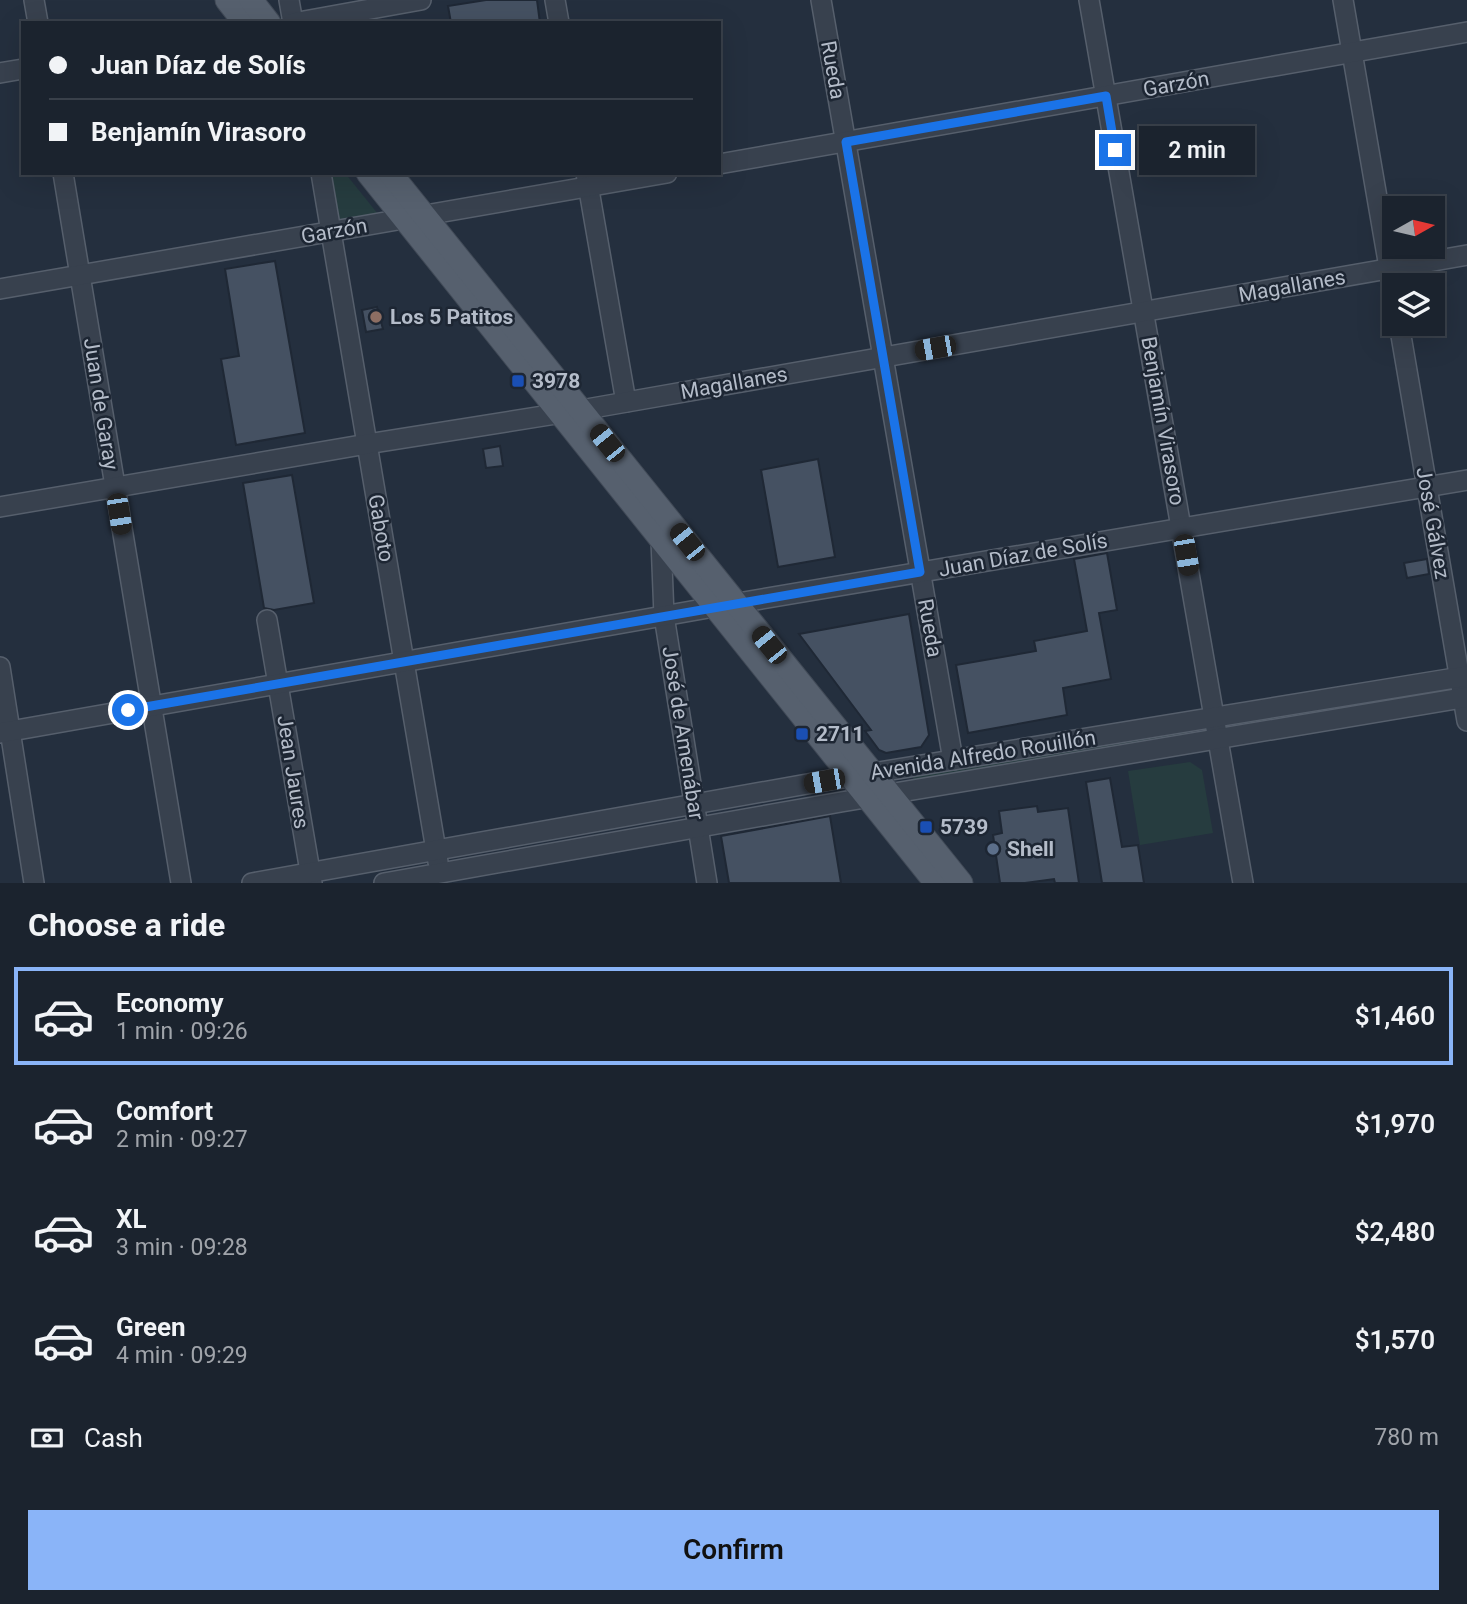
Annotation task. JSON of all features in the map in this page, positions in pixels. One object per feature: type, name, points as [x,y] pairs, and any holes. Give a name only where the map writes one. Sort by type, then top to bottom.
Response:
[{"type":"main road","points":[[227,0],[243,21]]},
{"type":"main road","points":[[251,0],[267,21]]},
{"type":"main road","points":[[370,175],[415,217],[879,796],[961,883]]},
{"type":"main road","points":[[391,175],[415,217]]},
{"type":"main road","points":[[570,412],[660,540],[725,606]]},
{"type":"main road","points":[[879,796],[936,883]]},
{"type":"street","points":[[34,0],[38,21]]},
{"type":"street","points":[[289,0],[293,21]]},
{"type":"street","points":[[304,21],[421,0]]},
{"type":"street","points":[[555,0],[559,21]]},
{"type":"street","name":"Rueda","points":[[821,0],[953,760]]},
{"type":"street","name":"Benjamín Virasoro","points":[[1089,0],[1243,883]]},
{"type":"street","points":[[1343,0],[1390,273]]},
{"type":"street","name":"Garzón","points":[[721,164],[1467,33]]},
{"type":"street","points":[[0,73],[21,69]]},
{"type":"street","name":"Juan de Garay","points":[[63,175],[180,883]]},
{"type":"street","name":"Gaboto","points":[[321,175],[441,878]]},
{"type":"street","name":"Garzón","points":[[0,289],[415,217],[587,180],[644,175]]},
{"type":"street","points":[[587,180],[626,402]]},
{"type":"street","name":"Magallanes","points":[[0,507],[570,412],[1467,255]]},
{"type":"street","name":"José Gálvez","points":[[1401,336],[1426,487],[1463,676],[1467,722]]},
{"type":"street","name":"Juan Díaz de Solís","points":[[5,732],[664,616],[1467,480]]},
{"type":"street","name":"José de Amenábar","points":[[660,540],[664,616],[707,883]]},
{"type":"street","name":"Jean Jaures","points":[[267,620],[311,878]]},
{"type":"street","points":[[0,667],[5,732],[34,883]]},
{"type":"street","name":"Avenida Alfredo Rouillón","points":[[252,883],[311,878],[436,850],[862,775],[1463,676]]},
{"type":"street","name":"Avenida Alfredo Rouillón","points":[[384,883],[441,878],[879,796],[1465,698]]},
{"type":"green space","points":[[326,175],[347,175],[378,214],[334,224]]},
{"type":"green space","points":[[1446,684],[1448,692],[1238,728],[1237,720]]},
{"type":"green space","points":[[1187,729],[1189,737],[914,785],[913,776]]},
{"type":"green space","points":[[1190,762],[1202,770],[1213,833],[1140,845],[1128,771]]},
{"type":"building","points":[[486,0],[537,0],[540,21],[451,21],[448,6]]},
{"type":"building","points":[[275,261],[305,433],[236,445],[221,359],[239,356],[225,269]]},
{"type":"building","points":[[377,307],[383,329],[366,332],[362,310]]},
{"type":"building","points":[[500,446],[503,466],[486,468],[483,449]]},
{"type":"building","points":[[818,459],[835,557],[778,567],[761,470]]},
{"type":"building","points":[[292,475],[314,603],[274,610],[264,608],[243,483]]},
{"type":"building","points":[[1107,553],[1117,610],[1099,613],[1111,679],[1063,688],[1067,715],[968,733],[956,665],[1036,651],[1034,641],[1087,631],[1074,559]]},
{"type":"building","points":[[1427,559],[1429,574],[1407,578],[1404,563]]},
{"type":"building","points":[[909,614],[929,735],[921,747],[886,753],[879,750],[865,731],[871,730],[799,634]]},
{"type":"building","points":[[1110,778],[1122,847],[1138,845],[1144,883],[1102,883],[1086,782]]},
{"type":"building","points":[[1037,806],[1038,812],[1068,808],[1079,883],[1055,883],[1054,879],[1000,883],[993,835],[1002,833],[999,811]]},
{"type":"building","points":[[830,816],[841,883],[729,883],[721,836]]},
{"type":"place","name":"Los 5 Patitos","points":[[376,317]]},
{"type":"place","name":"3978","points":[[518,381]]},
{"type":"place","name":"2711","points":[[802,734]]},
{"type":"place","name":"5739","points":[[926,827]]},
{"type":"place","name":"Shell","points":[[993,849]]},
{"type":"route","points":[[128,710],[920,572],[846,142],[1106,96],[1115,150]]}]
